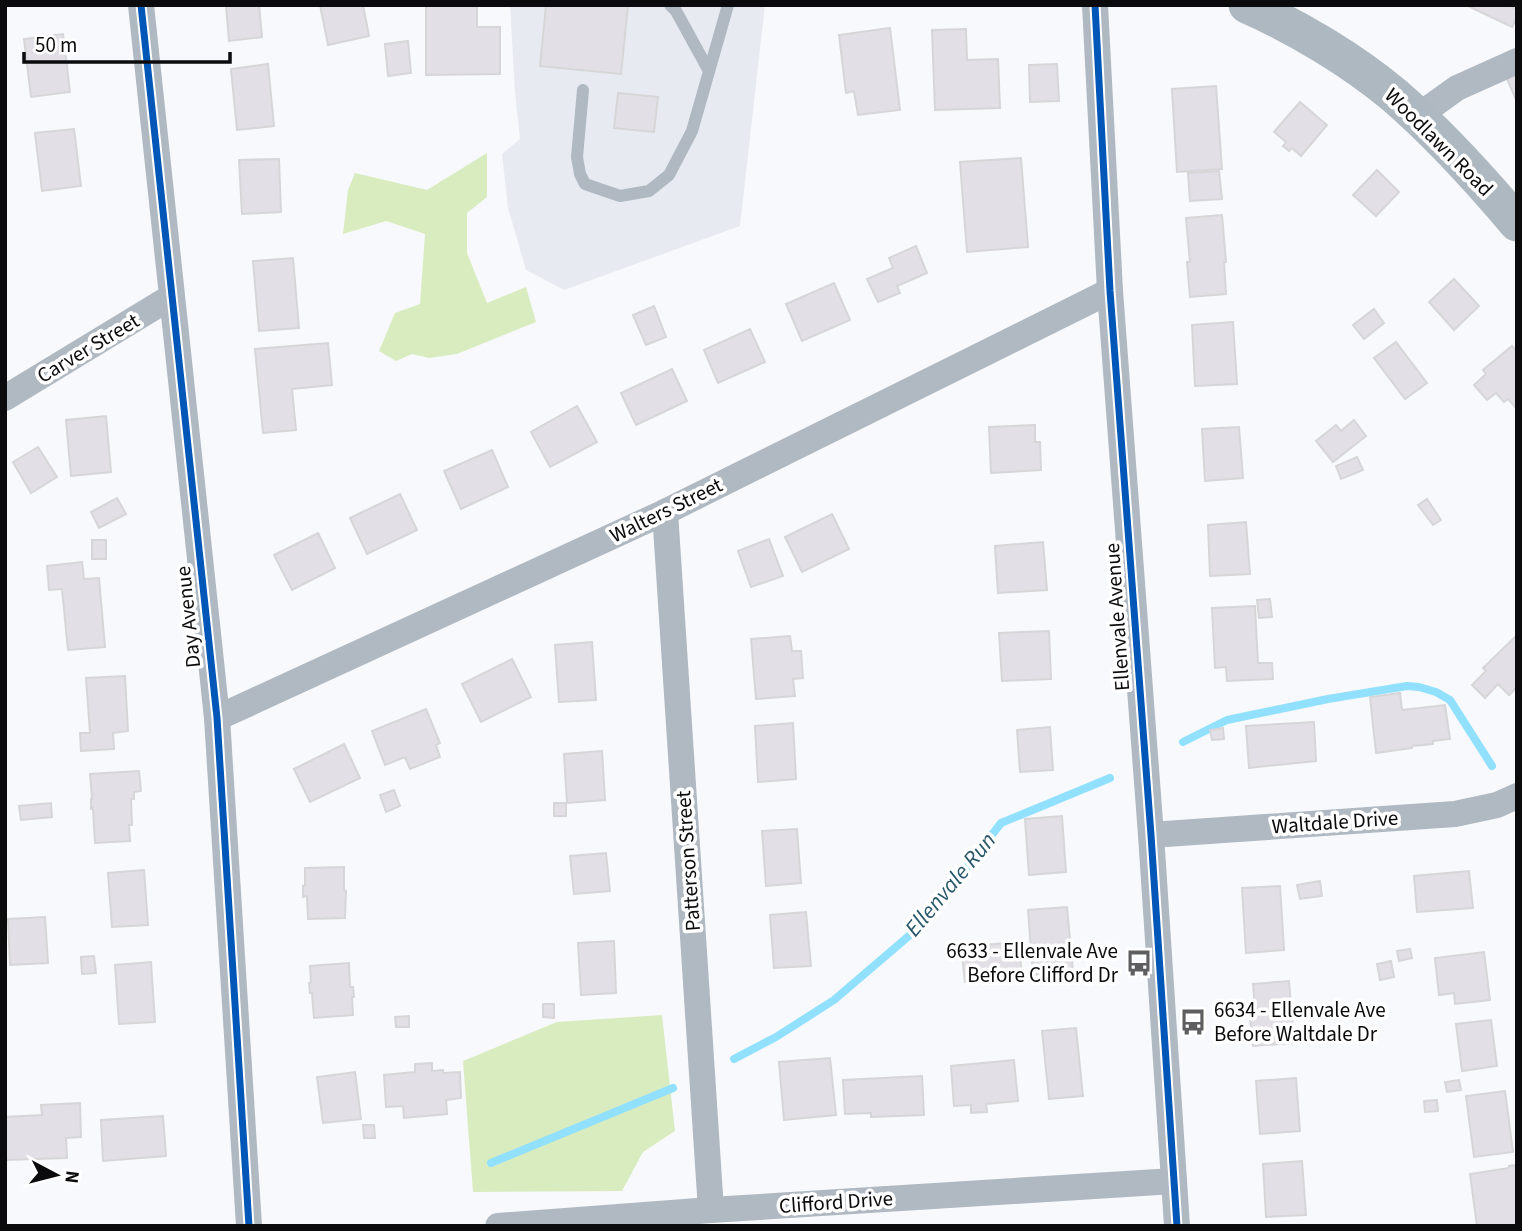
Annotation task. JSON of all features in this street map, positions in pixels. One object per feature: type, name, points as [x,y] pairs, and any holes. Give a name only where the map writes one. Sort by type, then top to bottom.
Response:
[{"type":"street","name":"Day Avenue","points":[[141,5],[217,718],[249,1226]]},
{"type":"street","name":"Ellenvale Avenue","points":[[1095,5],[1110,291],[1177,1226]]},
{"type":"street","name":"Woodlawn Road","points":[[1272,9],[1367,75],[1418,116],[1517,223]]},
{"type":"street","points":[[1418,116],[1457,88],[1517,61]]},
{"type":"street","name":"Walters Street","points":[[217,718],[665,512],[1110,291]]},
{"type":"street","name":"Carver Street","points":[[5,398],[171,297]]},
{"type":"street","name":"Patterson Street","points":[[665,512],[711,1210]]},
{"type":"street","name":"Waltdale Drive","points":[[1151,835],[1455,814],[1497,805],[1517,796]]},
{"type":"street","name":"Clifford Drive","points":[[498,1226],[1174,1181]]},
{"type":"lane","points":[[670,5],[676,10],[709,71]]},
{"type":"lane","points":[[583,90],[577,157],[585,184],[620,196],[649,191],[669,175],[692,131],[729,5]]},
{"type":"shaded area","points":[[510,5],[765,5],[740,226],[564,290],[526,270],[508,208],[502,154],[520,139]]},
{"type":"green space","points":[[487,153],[487,197],[467,213],[467,253],[487,303],[526,287],[536,322],[457,354],[429,358],[412,354],[396,361],[379,351],[395,313],[420,304],[425,234],[386,221],[343,234],[348,190],[355,173],[427,190]]},
{"type":"green space","points":[[662,1015],[675,1131],[643,1152],[622,1191],[473,1192],[463,1061],[557,1022]]},
{"type":"building","points":[[226,5],[259,5],[262,37],[229,41]]},
{"type":"building","points":[[320,5],[363,5],[369,36],[328,45]]},
{"type":"building","points":[[426,5],[477,5],[477,27],[500,27],[500,74],[426,75]]},
{"type":"building","points":[[546,5],[628,5],[621,74],[540,66]]},
{"type":"building","points":[[1466,5],[1509,5],[1517,9],[1517,17],[1512,27]]},
{"type":"building","points":[[890,28],[900,110],[858,115],[854,91],[846,93],[839,35]]},
{"type":"building","points":[[966,29],[967,60],[998,59],[1000,108],[935,110],[932,30]]},
{"type":"building","points":[[63,34],[70,92],[31,97],[24,39]]},
{"type":"building","points":[[408,41],[411,73],[388,76],[385,44]]},
{"type":"building","points":[[268,64],[274,126],[237,130],[231,69]]},
{"type":"building","points":[[1057,64],[1059,101],[1030,102],[1029,65]]},
{"type":"building","points":[[1517,73],[1517,102],[1507,79]]},
{"type":"building","points":[[1216,86],[1222,169],[1177,172],[1172,89]]},
{"type":"building","points":[[618,93],[658,97],[654,132],[614,128]]},
{"type":"building","points":[[1300,102],[1327,125],[1301,156],[1292,148],[1289,151],[1283,146],[1286,142],[1274,132]]},
{"type":"building","points":[[74,129],[81,186],[42,191],[35,133]]},
{"type":"building","points":[[1021,158],[1028,247],[967,252],[960,162]]},
{"type":"building","points":[[279,159],[281,212],[242,214],[239,160]]},
{"type":"building","points":[[1377,170],[1399,192],[1376,216],[1353,195]]},
{"type":"building","points":[[1219,171],[1222,199],[1190,201],[1188,173]]},
{"type":"building","points":[[1222,215],[1226,294],[1190,297],[1186,218]]},
{"type":"building","points":[[916,246],[927,273],[897,286],[900,293],[878,302],[867,279],[893,268],[889,258]]},
{"type":"building","points":[[293,258],[299,328],[259,331],[253,261]]},
{"type":"building","points":[[1454,279],[1479,306],[1454,330],[1429,302]]},
{"type":"building","points":[[834,283],[850,320],[802,341],[786,304]]},
{"type":"building","points":[[654,306],[666,337],[646,345],[633,315]]},
{"type":"building","points":[[1374,309],[1384,323],[1364,339],[1353,325]]},
{"type":"building","points":[[1233,322],[1237,384],[1195,386],[1192,325]]},
{"type":"building","points":[[750,329],[765,362],[718,383],[704,350]]},
{"type":"building","points":[[1396,342],[1427,383],[1405,399],[1374,358]]},
{"type":"building","points":[[328,343],[332,385],[292,389],[296,430],[263,433],[255,349]]},
{"type":"building","points":[[1512,346],[1517,352],[1517,409],[1508,399],[1504,402],[1496,393],[1487,400],[1474,385],[1486,374],[1483,370]]},
{"type":"building","points":[[672,369],[687,401],[636,425],[621,393]]},
{"type":"building","points":[[577,406],[597,442],[550,467],[531,432]]},
{"type":"building","points":[[106,416],[111,472],[71,476],[66,420]]},
{"type":"building","points":[[1354,420],[1366,436],[1333,462],[1316,441],[1336,425],[1341,431]]},
{"type":"building","points":[[1035,425],[1035,442],[1040,442],[1041,470],[991,473],[989,427]]},
{"type":"building","points":[[1239,427],[1243,478],[1205,481],[1202,429]]},
{"type":"building","points":[[38,447],[57,477],[31,493],[13,462]]},
{"type":"building","points":[[492,450],[508,487],[461,509],[444,471]]},
{"type":"building","points":[[1357,457],[1363,470],[1341,479],[1336,466]]},
{"type":"building","points":[[400,494],[417,530],[367,554],[350,518]]},
{"type":"building","points":[[117,498],[126,514],[99,528],[91,512]]},
{"type":"building","points":[[1427,499],[1441,520],[1433,525],[1418,505]]},
{"type":"building","points":[[832,514],[849,549],[802,572],[785,537]]},
{"type":"building","points":[[1246,522],[1250,574],[1210,576],[1208,525]]},
{"type":"building","points":[[318,533],[335,568],[292,590],[274,555]]},
{"type":"building","points":[[769,539],[783,576],[751,587],[738,551]]},
{"type":"building","points":[[92,540],[106,540],[106,559],[92,559]]},
{"type":"building","points":[[1043,542],[1047,590],[998,593],[995,546]]},
{"type":"building","points":[[82,562],[84,579],[99,578],[105,647],[68,650],[62,589],[49,590],[47,566]]},
{"type":"building","points":[[1270,599],[1272,617],[1259,618],[1257,600]]},
{"type":"building","points":[[1255,606],[1258,663],[1272,663],[1273,679],[1227,681],[1226,667],[1215,668],[1212,608]]},
{"type":"building","points":[[1049,631],[1051,679],[1002,681],[999,633]]},
{"type":"building","points":[[1517,635],[1517,687],[1509,695],[1498,684],[1485,698],[1472,685],[1486,671],[1483,668]]},
{"type":"building","points":[[790,636],[792,651],[801,651],[803,678],[793,679],[795,696],[756,699],[751,639]]},
{"type":"building","points":[[592,642],[596,700],[559,702],[555,645]]},
{"type":"building","points":[[512,659],[531,697],[481,722],[462,684]]},
{"type":"building","points":[[125,676],[128,731],[113,733],[114,749],[81,751],[80,733],[90,733],[86,678]]},
{"type":"building","points":[[1400,693],[1402,710],[1445,705],[1450,739],[1376,753],[1370,697]]},
{"type":"building","points":[[426,709],[440,743],[436,745],[440,757],[410,769],[405,757],[385,765],[372,731]]},
{"type":"building","points":[[1314,722],[1316,761],[1249,768],[1246,726]]},
{"type":"building","points":[[793,723],[796,779],[758,782],[755,726]]},
{"type":"building","points":[[1050,727],[1053,770],[1020,772],[1017,730]]},
{"type":"building","points":[[1223,728],[1224,739],[1212,740],[1210,730]]},
{"type":"building","points":[[344,744],[360,778],[310,802],[294,769]]},
{"type":"building","points":[[602,751],[605,800],[567,803],[564,754]]},
{"type":"building","points":[[139,771],[141,791],[134,792],[134,799],[131,799],[130,841],[95,843],[90,774]]},
{"type":"building","points":[[394,790],[400,806],[386,812],[380,795]]},
{"type":"building","points":[[51,803],[52,817],[21,820],[19,806]]},
{"type":"building","points":[[554,803],[566,803],[566,816],[554,816]]},
{"type":"building","points":[[1062,816],[1066,872],[1029,875],[1025,819]]},
{"type":"building","points":[[797,829],[801,883],[766,886],[762,831]]},
{"type":"building","points":[[606,853],[610,891],[574,894],[570,856]]},
{"type":"building","points":[[344,867],[345,918],[308,919],[307,896],[303,897],[305,868]]},
{"type":"building","points":[[144,870],[148,925],[112,927],[108,873]]},
{"type":"building","points":[[1469,871],[1473,908],[1417,912],[1414,876]]},
{"type":"building","points":[[1320,881],[1322,896],[1300,899],[1297,885]]},
{"type":"building","points":[[1280,886],[1284,950],[1246,953],[1242,888]]},
{"type":"building","points":[[1067,907],[1073,972],[1033,975],[1028,910]]},
{"type":"building","points":[[806,912],[811,966],[774,968],[770,915]]},
{"type":"building","points":[[45,917],[48,963],[10,965],[8,919]]},
{"type":"building","points":[[614,941],[616,993],[581,995],[578,943]]},
{"type":"building","points":[[1019,942],[1022,978],[965,982],[961,947]]},
{"type":"building","points":[[1410,949],[1412,958],[1399,961],[1397,951]]},
{"type":"building","points":[[1484,952],[1490,1000],[1455,1004],[1454,993],[1439,995],[1435,958]]},
{"type":"building","points":[[94,956],[96,973],[82,974],[81,957]]},
{"type":"building","points":[[1391,961],[1394,977],[1380,980],[1377,964]]},
{"type":"building","points":[[151,962],[155,1022],[119,1024],[115,965]]},
{"type":"building","points":[[349,963],[350,987],[353,987],[354,997],[353,1015],[314,1018],[309,983],[310,966]]},
{"type":"building","points":[[1289,981],[1294,1043],[1253,1046],[1249,1009],[1255,1009],[1253,984]]},
{"type":"building","points":[[543,1004],[554,1004],[554,1018],[543,1017]]},
{"type":"building","points":[[409,1016],[409,1027],[396,1027],[395,1017]]},
{"type":"building","points":[[1491,1020],[1497,1066],[1462,1071],[1456,1024]]},
{"type":"building","points":[[1076,1028],[1083,1096],[1049,1099],[1042,1031]]},
{"type":"building","points":[[830,1058],[836,1115],[784,1120],[779,1062]]},
{"type":"building","points":[[1014,1060],[1018,1101],[986,1104],[987,1112],[971,1113],[971,1105],[954,1106],[951,1066]]},
{"type":"building","points":[[432,1063],[432,1071],[460,1072],[461,1098],[446,1100],[447,1114],[404,1118],[403,1106],[386,1107],[384,1075],[415,1072],[415,1064]]},
{"type":"building","points":[[355,1072],[361,1119],[323,1123],[317,1077]]},
{"type":"building","points":[[922,1076],[924,1115],[871,1117],[871,1113],[845,1114],[843,1080]]},
{"type":"building","points":[[1296,1078],[1300,1131],[1260,1134],[1256,1081]]},
{"type":"building","points":[[1459,1080],[1461,1090],[1447,1092],[1445,1082]]},
{"type":"building","points":[[1505,1091],[1513,1152],[1474,1157],[1466,1096]]},
{"type":"building","points":[[1437,1100],[1438,1111],[1425,1112],[1424,1101]]},
{"type":"building","points":[[80,1103],[81,1137],[66,1138],[67,1158],[5,1160],[5,1117],[42,1115],[41,1105]]},
{"type":"building","points":[[163,1116],[166,1156],[103,1161],[101,1120]]},
{"type":"building","points":[[363,1125],[374,1125],[375,1138],[364,1138]]},
{"type":"building","points":[[1302,1161],[1306,1215],[1266,1217],[1263,1164]]},
{"type":"building","points":[[1517,1165],[1517,1226],[1477,1226],[1470,1174]]},
{"type":"waterway","name":"Ellenvale Run","points":[[1183,742],[1227,720],[1407,686],[1436,692],[1450,700],[1492,766]]},
{"type":"waterway","name":"Ellenvale Run","points":[[734,1059],[776,1037],[834,1000],[924,923],[1001,823],[1110,778]]},
{"type":"waterway","name":"Ellenvale Run","points":[[491,1163],[673,1088]]},
{"type":"cycle path","points":[[141,5],[217,718],[249,1226]]},
{"type":"cycle path","points":[[1095,5],[1110,291],[1177,1226]]},
{"type":"place","name":"6633 - Ellenvale Ave Before Clifford Dr","points":[[1139,963]]},
{"type":"place","name":"6634 - Ellenvale Ave Before Waltdale Dr","points":[[1193,1022]]}]
